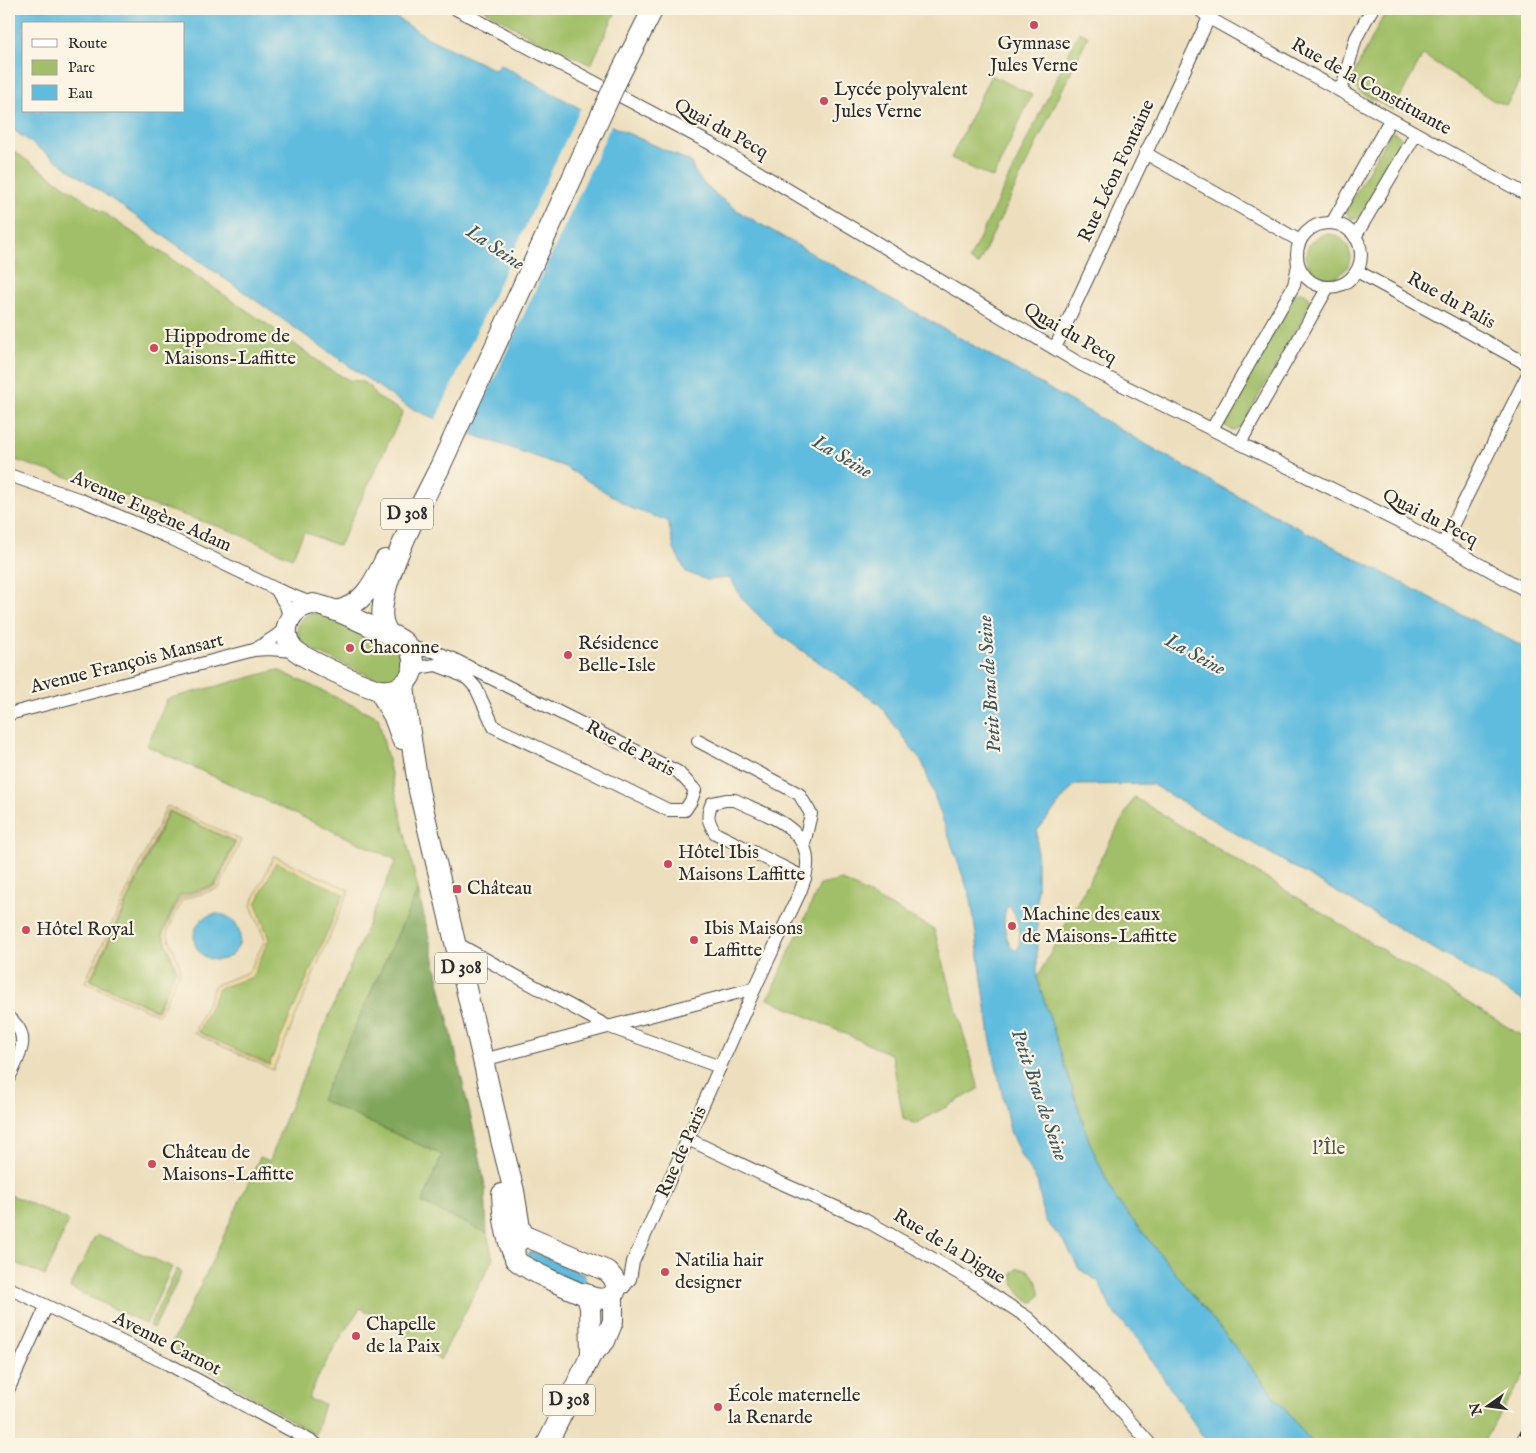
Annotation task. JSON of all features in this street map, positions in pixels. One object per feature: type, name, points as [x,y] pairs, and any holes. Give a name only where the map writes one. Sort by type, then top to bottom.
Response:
[{"type":"main road","name":"D 308","points":[[390,635],[383,621],[385,589],[435,467],[611,80],[638,9]]},
{"type":"main road","name":"D 308","points":[[611,80],[653,9]]},
{"type":"main road","name":"D 308","points":[[337,611],[354,605],[374,582],[435,467]]},
{"type":"main road","points":[[313,604],[337,611],[401,640],[410,648],[414,660],[408,677],[391,690],[379,690],[295,651],[289,642],[288,623],[298,609],[313,604]]},
{"type":"main road","name":"D 308","points":[[408,677],[407,713],[419,791],[514,1191],[520,1228],[525,1236]]},
{"type":"main road","name":"D 308","points":[[379,690],[394,717],[419,791]]},
{"type":"main road","name":"D 308","points":[[502,1144],[502,1195],[506,1233],[508,1244],[515,1259]]},
{"type":"main road","points":[[525,1236],[599,1268],[614,1286],[610,1297],[595,1298],[520,1264],[515,1259],[514,1245],[525,1236]]},
{"type":"main road","name":"D 308","points":[[546,1444],[591,1355],[605,1341],[613,1320],[614,1286]]},
{"type":"main road","name":"D 308","points":[[586,1294],[590,1307],[591,1355]]},
{"type":"street","name":"Quai du Pecq","points":[[456,9],[611,80],[713,145],[1082,365],[1443,544],[1527,591]]},
{"type":"street","name":"Rue de la Constituante","points":[[1199,9],[1211,13],[1341,92],[1527,195]]},
{"type":"street","points":[[1341,92],[1356,38],[1372,9]]},
{"type":"street","name":"Rue Léon Fontaine","points":[[1055,348],[1211,13]]},
{"type":"street","points":[[1332,223],[1390,120]]},
{"type":"street","points":[[1355,238],[1416,134]]},
{"type":"street","points":[[1145,153],[1300,241]]},
{"type":"street","points":[[1212,429],[1294,285],[1298,265],[1298,248],[1300,241],[1306,233],[1314,227],[1332,223],[1344,227],[1355,238],[1359,246],[1360,256],[1357,271],[1347,281],[1338,286],[1328,287],[1312,282],[1303,274],[1298,265]]},
{"type":"street","name":"Rue du Palis","points":[[1357,271],[1527,364]]},
{"type":"street","points":[[1240,443],[1328,287]]},
{"type":"street","points":[[1443,544],[1527,376]]},
{"type":"street","name":"Avenue Eugène Adam","points":[[9,475],[81,500],[168,537],[276,589],[313,604]]},
{"type":"street","points":[[276,589],[286,606],[288,623]]},
{"type":"street","name":"Avenue François Mansart","points":[[254,650],[276,636],[288,623]]},
{"type":"street","name":"Rue de Paris","points":[[408,677],[423,667],[436,665],[454,672],[468,679],[476,688],[494,727],[668,810],[685,810],[691,801],[695,790],[678,772],[453,659],[432,651],[410,648]]},
{"type":"street","name":"Avenue François Mansart","points":[[9,714],[254,650],[295,651]]},
{"type":"street","name":"Rue de Paris","points":[[614,1286],[632,1262],[807,871],[804,844],[811,814],[799,794],[698,741]]},
{"type":"street","points":[[804,844],[792,829],[785,824],[735,800],[712,803],[709,810],[708,822],[715,833],[805,878]]},
{"type":"street","points":[[454,942],[607,1026],[720,1067]]},
{"type":"street","points":[[483,1060],[755,988]]},
{"type":"street","points":[[9,1018],[17,1024],[22,1032],[22,1044],[9,1078]]},
{"type":"street","name":"Rue de la Digue","points":[[688,1139],[865,1220],[972,1281],[1028,1318],[1098,1386],[1150,1444]]},
{"type":"street","name":"Avenue Carnot","points":[[9,1288],[168,1364],[311,1441]]},
{"type":"street","points":[[9,1388],[46,1307]]},
{"type":"green space","points":[[483,9],[617,9],[591,65],[566,53],[564,56]]},
{"type":"green space","points":[[1387,9],[1527,9],[1527,69],[1506,105],[1494,101],[1423,55],[1393,110],[1359,92],[1354,82],[1355,71]]},
{"type":"green space","points":[[1079,32],[1088,36],[978,265],[969,260]]},
{"type":"green space","points":[[991,75],[1032,95],[993,178],[951,158]]},
{"type":"green space","points":[[1393,132],[1403,142],[1402,146],[1361,216],[1355,219],[1349,217],[1346,211],[1389,134]]},
{"type":"green space","name":"Hippodrome de Maisons-Laffitte","points":[[9,148],[271,327],[329,369],[349,380],[361,381],[371,387],[375,396],[403,412],[339,546],[304,532],[292,558],[229,530],[9,458]]},
{"type":"green space","points":[[1328,234],[1340,238],[1346,244],[1350,256],[1346,268],[1340,274],[1328,278],[1316,274],[1310,268],[1306,256],[1310,244],[1316,238]]},
{"type":"green space","points":[[1301,292],[1305,293],[1310,299],[1309,307],[1242,425],[1235,430],[1229,429],[1224,425],[1224,418],[1294,295]]},
{"type":"green space","points":[[319,613],[393,646],[398,651],[400,657],[401,668],[398,673],[388,680],[381,681],[306,647],[300,639],[298,626],[308,614]]},
{"type":"green space","points":[[278,670],[378,717],[418,890],[321,1100],[442,1155],[422,1203],[487,1233],[493,1259],[440,1360],[384,1321],[360,1308],[326,1363],[308,1399],[324,1404],[315,1435],[170,1347],[260,1157],[270,1161],[283,1123],[396,860],[147,746],[167,699]]},
{"type":"green space","name":"l'Île","points":[[1134,797],[1527,1039],[1527,1370],[1482,1444],[1313,1444],[1115,1198],[1089,1141],[1037,978]]},
{"type":"green space","points":[[169,811],[235,842],[215,885],[179,896],[162,933],[175,969],[156,1010],[91,980]]},
{"type":"green space","points":[[276,861],[344,894],[269,1065],[198,1032],[219,988],[252,976],[269,939],[256,904]]},
{"type":"green space","points":[[842,880],[934,929],[979,1089],[915,1124],[903,1118],[892,1055],[768,999],[820,885]]},
{"type":"green space","points":[[418,890],[479,1153],[485,1186],[487,1233],[422,1203],[442,1155],[321,1100]]},
{"type":"green space","points":[[9,1194],[66,1219],[68,1222],[45,1276],[9,1260]]},
{"type":"green space","points":[[98,1235],[172,1267],[146,1324],[70,1288],[95,1237]]},
{"type":"green space","points":[[177,1269],[182,1272],[154,1328],[149,1326]]},
{"type":"green space","points":[[1017,1269],[1026,1269],[1036,1280],[1040,1295],[1034,1302],[1022,1296],[1016,1287],[1012,1274]]},
{"type":"sand","points":[[167,806],[241,840],[219,888],[182,900],[167,933],[181,969],[159,1015],[85,982]],"holes":[[[168,810],[236,842],[216,886],[180,898],[163,934],[177,969],[157,1011],[90,980]]]},
{"type":"sand","points":[[274,856],[349,890],[273,1070],[194,1033],[215,985],[249,972],[265,940],[251,905]],"holes":[[[276,862],[344,894],[269,1065],[198,1032],[219,988],[252,977],[269,939],[256,904]]]},
{"type":"water","points":[[9,9],[383,9],[430,39],[495,70],[500,64],[610,125],[691,162],[694,170],[705,185],[741,213],[1221,487],[1527,649],[1527,1003],[1151,784],[1074,785],[1037,831],[1037,978],[1089,1141],[1115,1198],[1313,1444],[1208,1444],[1138,1340],[1111,1309],[1099,1282],[1079,1269],[1065,1243],[1045,1220],[1037,1181],[1021,1156],[1010,1131],[990,1036],[971,899],[923,764],[879,704],[774,631],[743,600],[730,578],[707,580],[686,572],[674,549],[668,521],[633,509],[565,467],[468,433],[406,406],[9,127]],"holes":[[[1008,905],[1017,920],[1020,934],[1019,946],[1016,951],[1006,936],[1004,922]]]},
{"type":"water","points":[[217,914],[230,918],[236,924],[240,937],[236,950],[230,956],[217,960],[204,956],[198,950],[194,937],[198,924],[204,918]]},
{"type":"water","points":[[534,1252],[584,1275],[586,1282],[581,1285],[528,1257],[529,1253]]},
{"type":"pier","points":[[581,107],[612,123],[468,436],[435,421]]},
{"type":"railway","points":[[1515,1444],[1527,1426]]},
{"type":"place","name":"Gymnase Jules Verne","points":[[1034,25]]},
{"type":"place","name":"Lycée polyvalent Jules Verne","points":[[824,101]]},
{"type":"place","name":"Hippodrome de Maisons-Laffitte","points":[[154,348]]},
{"type":"place","name":"Chaconne","points":[[350,648]]},
{"type":"place","name":"Résidence Belle-Isle","points":[[568,655]]},
{"type":"place","name":"Hôtel Ibis Maisons Laffitte","points":[[668,864]]},
{"type":"place","name":"Château","points":[[457,889]]},
{"type":"place","name":"Machine des eaux de Maisons-Laffitte","points":[[1012,926]]},
{"type":"place","name":"Hôtel Royal","points":[[26,930]]},
{"type":"place","name":"Ibis Maisons Laffitte","points":[[694,940]]},
{"type":"place","name":"Château de Maisons-Laffitte","points":[[152,1164]]},
{"type":"place","name":"Natilia hair designer","points":[[665,1272]]},
{"type":"place","name":"Chapelle de la Paix","points":[[356,1336]]},
{"type":"place","name":"École maternelle la Renarde","points":[[718,1407]]},
{"type":"water label","name":"La Seine","points":[[495,248]]},
{"type":"water label","name":"La Seine","points":[[842,457]]},
{"type":"water label","name":"La Seine","points":[[1195,655]]},
{"type":"water label","name":"Petit Bras de Seine","points":[[990,684]]},
{"type":"water label","name":"Petit Bras de Seine","points":[[1039,1095]]}]
